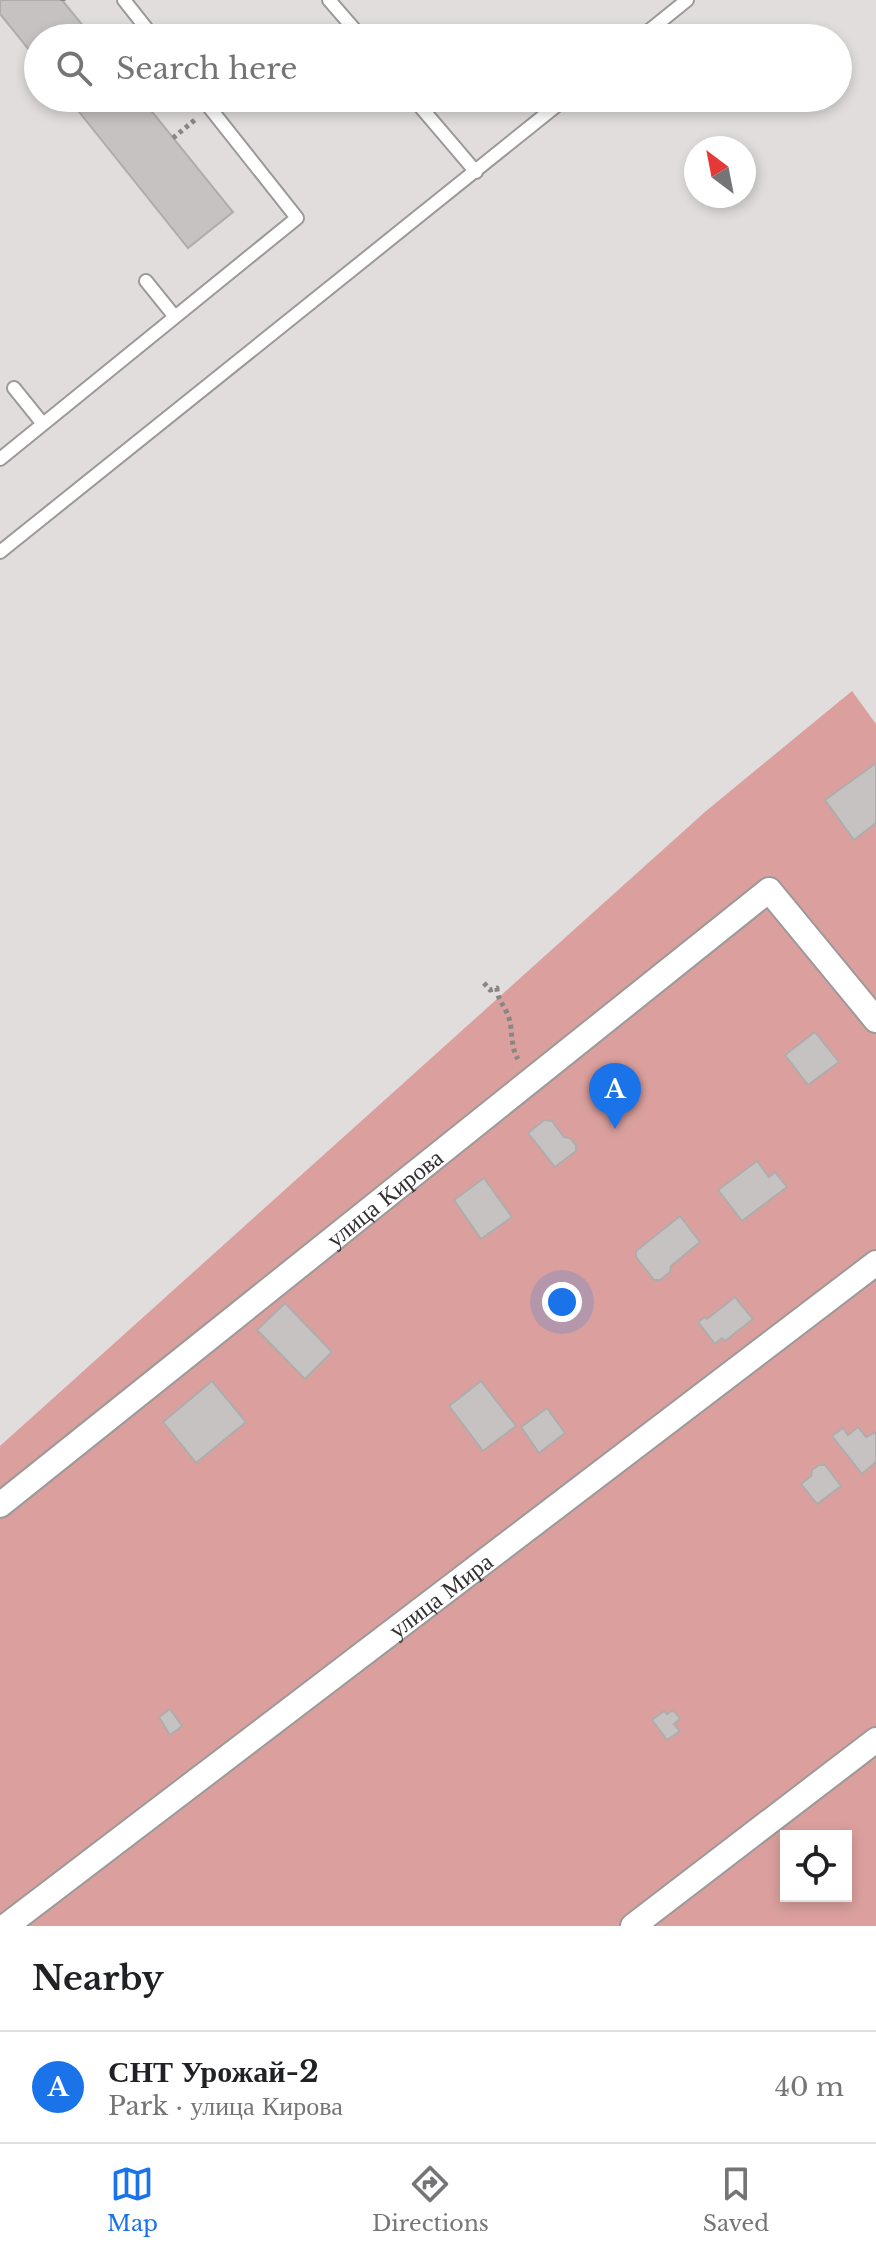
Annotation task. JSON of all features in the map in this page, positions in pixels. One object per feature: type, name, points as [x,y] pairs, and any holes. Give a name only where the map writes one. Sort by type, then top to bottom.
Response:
[{"type":"street","name":"улица Кирова","points":[[0,1505],[769,890],[876,1020]]},
{"type":"street","name":"улица Мира","points":[[6,1926],[876,1263]]},
{"type":"street","points":[[633,1926],[876,1740]]},
{"type":"lane","points":[[124,0],[143,24]]},
{"type":"lane","points":[[329,0],[350,24]]},
{"type":"lane","points":[[657,24],[687,0]]},
{"type":"lane","points":[[0,459],[297,218],[213,112]]},
{"type":"lane","points":[[425,112],[476,172]]},
{"type":"lane","points":[[0,552],[549,112]]},
{"type":"lane","points":[[146,281],[175,317]]},
{"type":"lane","points":[[14,388],[43,424]]},
{"type":"path","points":[[173,138],[197,119]]},
{"type":"path","points":[[484,983],[490,990],[497,988],[508,1014],[513,1052],[531,1080]]},
{"type":"shaded area","points":[[852,691],[876,724],[876,1926],[0,1926],[0,1446],[706,811]]},
{"type":"building","points":[[0,0],[62,0],[82,24],[24,24],[24,44],[0,14]]},
{"type":"building","points":[[79,112],[152,112],[233,212],[188,248]]},
{"type":"building","points":[[876,763],[876,823],[854,840],[825,800]]},
{"type":"building","points":[[815,1032],[839,1062],[808,1085],[785,1055]]},
{"type":"building","points":[[544,1120],[552,1121],[564,1137],[570,1138],[576,1145],[576,1151],[555,1167],[528,1133]]},
{"type":"building","points":[[757,1161],[769,1177],[775,1172],[787,1187],[742,1221],[718,1190]]},
{"type":"building","points":[[484,1178],[512,1217],[481,1239],[454,1200]]},
{"type":"building","points":[[680,1216],[700,1242],[671,1266],[670,1272],[660,1280],[654,1280],[636,1257],[636,1251]]},
{"type":"building","points":[[735,1297],[753,1319],[725,1341],[722,1338],[715,1344],[698,1322],[705,1317],[707,1319]]},
{"type":"building","points":[[285,1303],[332,1352],[305,1379],[257,1330]]},
{"type":"building","points":[[212,1381],[246,1422],[196,1463],[163,1422]]},
{"type":"building","points":[[481,1381],[516,1426],[483,1451],[449,1406]]},
{"type":"building","points":[[547,1408],[565,1433],[539,1453],[521,1427]]},
{"type":"building","points":[[858,1427],[866,1437],[876,1432],[876,1462],[862,1474],[832,1436],[843,1428],[848,1435]]},
{"type":"building","points":[[819,1465],[825,1465],[841,1486],[817,1504],[801,1484]]},
{"type":"building","points":[[170,1709],[182,1726],[170,1735],[159,1717]]},
{"type":"building","points":[[673,1710],[680,1719],[674,1724],[680,1731],[667,1740],[652,1720],[664,1711],[667,1714]]},
{"type":"place","name":"СНТ Урожай-2","points":[[615,1129]]}]
